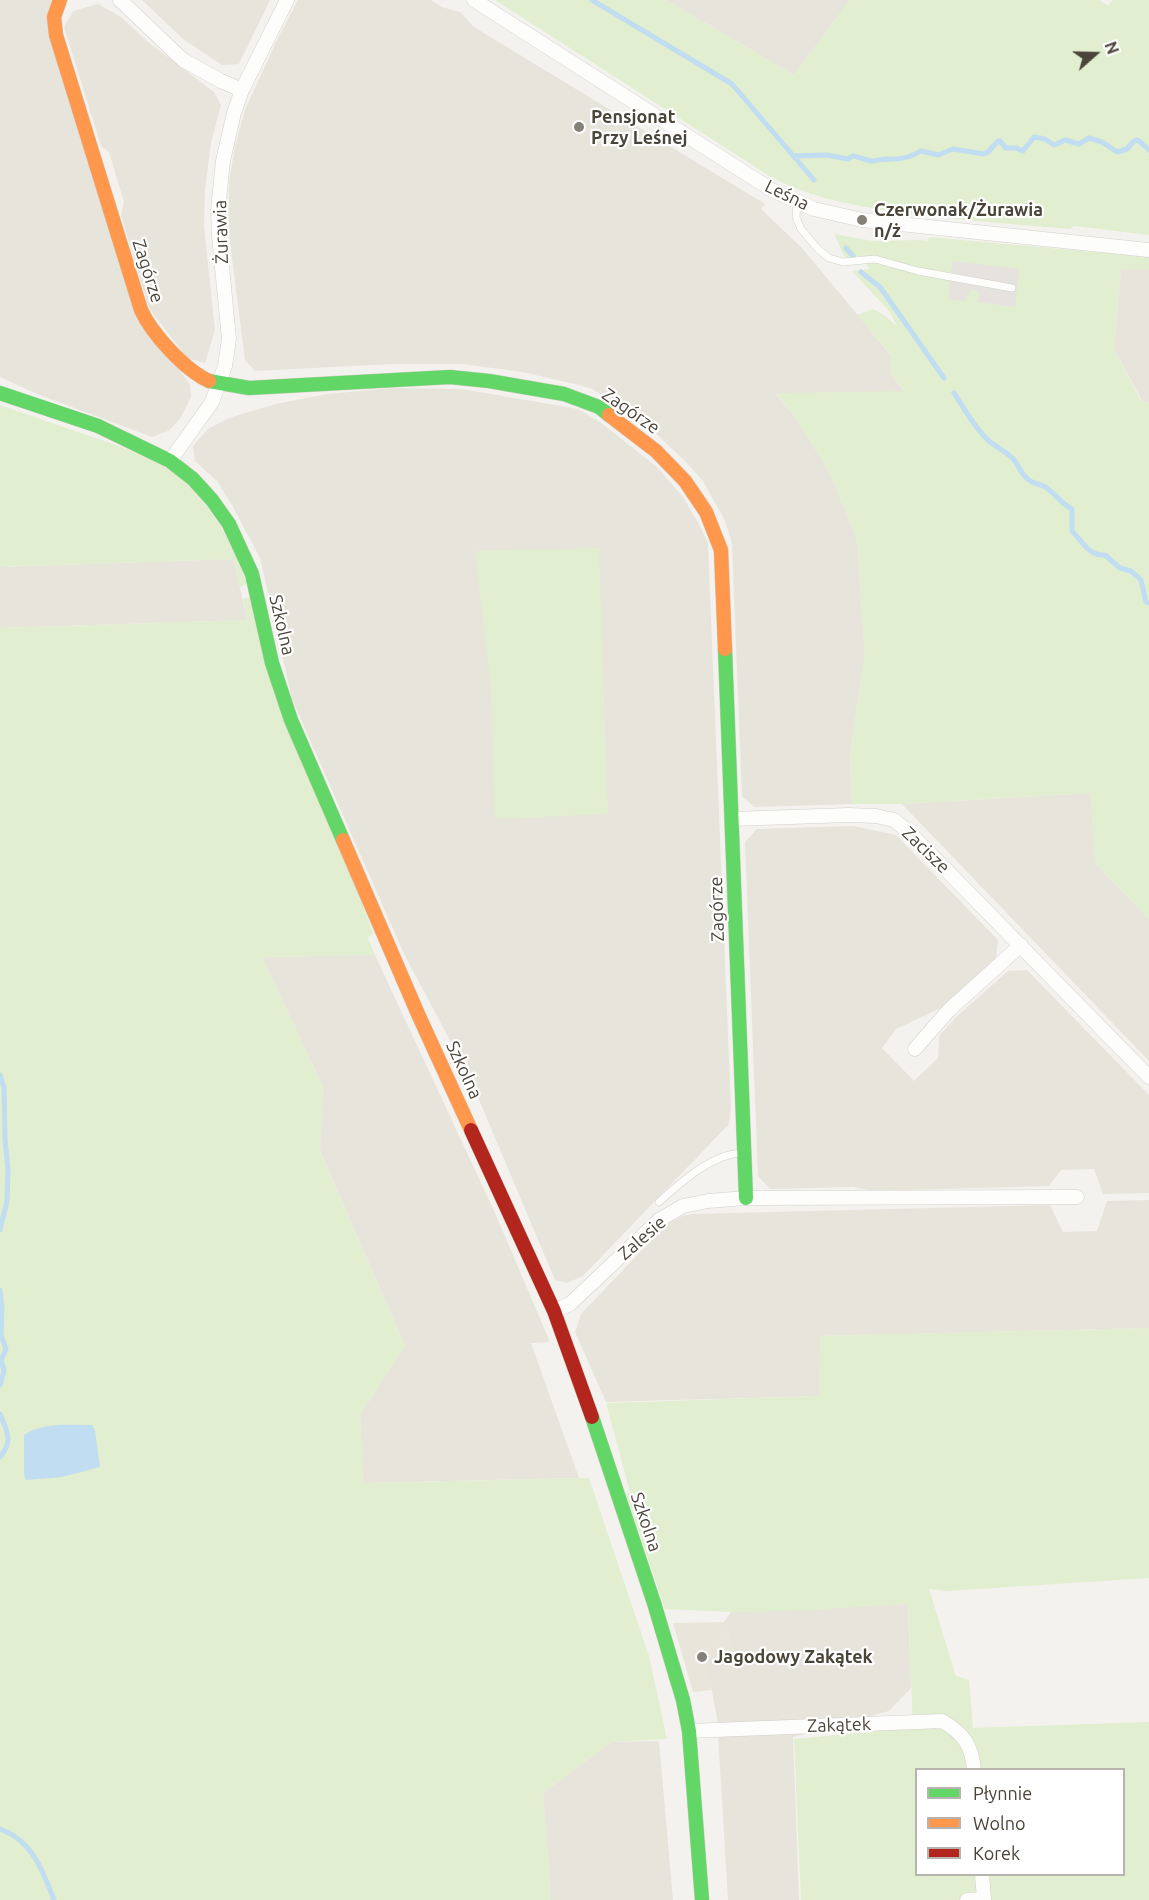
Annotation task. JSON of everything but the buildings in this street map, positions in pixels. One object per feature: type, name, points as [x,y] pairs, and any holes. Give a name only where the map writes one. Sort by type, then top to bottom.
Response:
[{"type":"street","name":"Zagórze","points":[[60,0],[54,12],[53,24],[145,319],[182,363],[196,375],[218,385],[249,388],[450,377],[564,394],[599,407],[656,451],[685,481],[706,512],[722,550],[746,1198]]},
{"type":"street","points":[[120,0],[183,60],[242,90]]},
{"type":"street","name":"Żurawia","points":[[170,461],[212,402],[225,366],[229,339],[219,236],[220,185],[228,135],[242,90],[287,0]]},
{"type":"street","name":"Leśna","points":[[474,0],[772,190],[814,209],[861,220],[1149,250]]},
{"type":"street","name":"Szkolna","points":[[0,393],[98,426],[170,461],[193,479],[212,500],[229,524],[243,551],[252,574],[272,663],[291,720],[418,1014],[554,1311],[586,1400],[675,1670],[688,1731],[702,1900]]},
{"type":"street","name":"Zacisze","points":[[732,819],[849,815],[876,816],[894,820],[909,832],[1022,945],[1149,1077]]},
{"type":"street","points":[[915,1049],[948,1011],[1022,945]]},
{"type":"street","points":[[746,1198],[1077,1197]]},
{"type":"street","name":"Zalesie","points":[[554,1311],[570,1304],[659,1220],[683,1206],[708,1201],[746,1198]]},
{"type":"street","name":"Zakątek","points":[[688,1731],[942,1721],[955,1729],[966,1741],[973,1755],[974,1768]]},
{"type":"street","points":[[967,1900],[984,1899],[982,1876]]},
{"type":"lane","points":[[797,202],[796,217],[801,229],[829,258],[852,262],[875,259],[918,272],[1012,288]]},
{"type":"lane","points":[[659,1202],[720,1156],[745,1153]]},
{"type":"shaded area","points":[[0,0],[51,0],[156,339],[190,384],[191,397],[180,419],[168,431],[152,437],[37,394],[0,377]]},
{"type":"shaded area","points":[[142,0],[270,0],[239,64],[222,65],[183,39]]},
{"type":"shaded area","points":[[298,0],[431,0],[442,7],[460,12],[474,27],[765,204],[761,209],[802,248],[890,354],[890,373],[905,392],[776,394],[794,416],[829,471],[857,539],[865,654],[850,754],[852,804],[754,807],[742,796],[732,543],[725,521],[703,481],[650,428],[592,389],[522,372],[462,364],[391,364],[255,371],[245,360],[228,227],[229,183],[235,146],[245,110]]},
{"type":"shaded area","points":[[666,0],[850,0],[794,75]]},
{"type":"shaded area","points":[[98,4],[121,17],[148,42],[214,92],[221,105],[211,143],[205,190],[204,226],[215,330],[205,363],[187,358],[149,308],[121,215],[124,202],[109,152],[101,146],[64,27],[73,11]]},
{"type":"shaded area","points":[[953,261],[1019,269],[1015,307],[978,302],[979,293],[973,289],[967,294],[966,301],[948,299]]},
{"type":"shaded area","points":[[1121,269],[1149,269],[1149,403],[1142,401],[1114,349]]},
{"type":"shaded area","points":[[393,388],[462,389],[578,409],[600,422],[657,467],[683,497],[708,543],[731,1109],[729,1124],[583,1276],[567,1283],[555,1280],[469,1076],[404,954],[292,699],[260,558],[217,481],[195,461],[193,446],[208,429],[229,418],[276,404],[327,394]]},
{"type":"shaded area","points":[[234,559],[247,620],[0,628],[0,567]]},
{"type":"shaded area","points":[[1091,793],[1095,863],[1149,919],[1149,1061],[902,804]]},
{"type":"shaded area","points":[[853,826],[896,835],[998,940],[996,958],[943,1007],[896,1029],[882,1048],[914,1081],[938,1058],[939,1036],[955,1018],[1008,971],[1027,970],[1149,1095],[1149,1193],[1103,1194],[1094,1169],[1061,1170],[1049,1186],[874,1191],[853,1187],[770,1189],[758,1176],[745,842],[757,829]]},
{"type":"shaded area","points":[[375,955],[495,1213],[550,1342],[531,1343],[579,1478],[363,1483],[360,1415],[405,1346],[320,1151],[323,1087],[262,957]]},
{"type":"shaded area","points":[[1149,1200],[1149,1328],[821,1336],[820,1396],[606,1402],[575,1332],[581,1314],[666,1225],[682,1216],[1050,1205],[1063,1232],[1097,1231],[1107,1201]]},
{"type":"shaded area","points":[[908,1604],[911,1688],[889,1711],[793,1737],[799,1900],[728,1900],[717,1718],[707,1665],[733,1649],[724,1622],[731,1612]]},
{"type":"shaded area","name":"Jagodowy Zakątek","points":[[724,1622],[733,1649],[708,1665],[712,1690],[693,1692],[673,1623]]},
{"type":"shaded area","points":[[659,1741],[673,1900],[551,1900],[543,1793],[611,1742]]},
{"type":"green space","points":[[495,0],[666,0],[794,75],[850,0],[1099,0],[1108,6],[1113,0],[1149,0],[1149,235],[1074,226],[1070,229],[923,215],[863,206],[805,192],[768,175]]},
{"type":"green space","points":[[834,234],[873,241],[928,241],[929,237],[1149,257],[1149,269],[1121,269],[1114,349],[1141,401],[1149,403],[1149,599],[1146,602],[1149,605],[1149,919],[1095,863],[1090,793],[902,804],[852,804],[850,754],[865,654],[857,539],[829,471],[794,416],[776,393],[905,391],[890,373],[890,353],[857,315],[873,309],[897,326],[889,311],[852,271],[870,269],[860,256],[848,258],[844,256]]},
{"type":"green space","points":[[0,405],[144,456],[175,474],[210,510],[227,538],[247,584],[240,587],[234,559],[0,567]]},
{"type":"green space","points":[[599,548],[608,814],[495,819],[491,690],[475,551]]},
{"type":"green space","points":[[249,597],[373,933],[368,938],[375,955],[262,957],[323,1087],[320,1152],[405,1346],[360,1415],[363,1483],[589,1478],[649,1656],[667,1739],[611,1742],[543,1793],[551,1900],[0,1900],[0,628],[247,620],[243,599]]},
{"type":"green space","points":[[1149,1328],[1149,1578],[947,1591],[929,1589],[956,1676],[969,1680],[973,1728],[1149,1722],[1149,1900],[801,1900],[794,1739],[913,1728],[908,1604],[794,1611],[731,1612],[665,1609],[626,1494],[630,1492],[606,1403],[819,1396],[820,1336]]},
{"type":"water","points":[[92,1425],[95,1431],[100,1467],[62,1477],[26,1480],[24,1435],[48,1426]]},
{"type":"waterway","points":[[592,0],[732,84],[814,180]]},
{"type":"waterway","points":[[793,156],[826,155],[848,159],[853,156],[872,161],[904,158],[921,151],[938,155],[953,149],[984,154],[998,141],[1006,148],[1023,151],[1034,137],[1045,139],[1054,145],[1065,140],[1079,144],[1089,138],[1102,142],[1117,152],[1127,149],[1138,140],[1149,150]]},
{"type":"waterway","points":[[846,248],[853,256]]},
{"type":"waterway","points":[[861,272],[880,287],[944,378]]},
{"type":"waterway","points":[[954,393],[979,431],[1012,458],[1026,478],[1046,487],[1072,509],[1072,531],[1086,547],[1094,553],[1105,555],[1120,568],[1131,571],[1141,580],[1146,602],[1149,603]]},
{"type":"waterway","points":[[0,1075],[4,1087],[8,1170],[7,1201],[0,1230]]},
{"type":"waterway","points":[[0,1290],[1,1335],[6,1349],[1,1360],[4,1371],[0,1385]]},
{"type":"waterway","points":[[0,1414],[8,1436],[7,1446],[0,1457]]},
{"type":"waterway","points":[[0,1829],[20,1841],[35,1858],[54,1900]]},
{"type":"traffic: fast","points":[[209,381],[249,388],[450,377],[564,394],[599,407],[609,415]]},
{"type":"traffic: fast","points":[[0,393],[98,426],[170,461],[193,479],[212,500],[229,524],[252,574],[272,663],[291,720],[343,840]]},
{"type":"traffic: fast","points":[[725,649],[746,1198]]},
{"type":"traffic: fast","points":[[592,1417],[654,1603],[683,1700],[689,1731],[702,1900]]},
{"type":"traffic: slow","points":[[60,0],[54,17],[56,35],[141,310],[153,330],[170,350],[190,369],[209,381]]},
{"type":"traffic: slow","points":[[609,415],[656,451],[685,481],[706,512],[721,550],[725,649]]},
{"type":"traffic: slow","points":[[343,840],[471,1130]]},
{"type":"traffic: jam","points":[[471,1130],[554,1311],[592,1417]]},
{"type":"place","name":"Pensjonat Przy Leśnej","points":[[579,127]]},
{"type":"place","name":"Czerwonak/Żurawia n/ż","points":[[862,220]]},
{"type":"place","name":"Jagodowy Zakątek","points":[[702,1657]]}]
